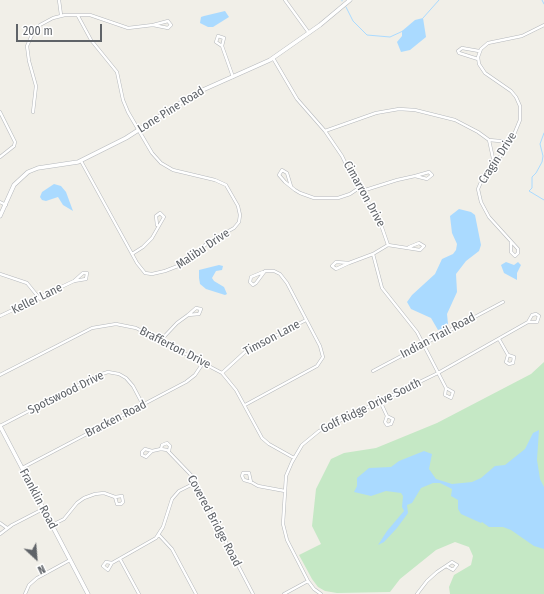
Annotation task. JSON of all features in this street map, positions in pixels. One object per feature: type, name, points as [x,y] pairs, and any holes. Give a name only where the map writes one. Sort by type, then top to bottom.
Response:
[{"type":"street","points":[[59,0],[61,15]]},
{"type":"street","points":[[285,0],[309,33]]},
{"type":"street","name":"Lone Pine Road","points":[[0,216],[14,185],[28,172],[38,168],[81,161],[138,131],[196,93],[257,67],[273,58],[309,33],[350,0]]},
{"type":"street","points":[[33,112],[36,86],[27,55],[28,42],[40,25],[61,15],[90,15],[124,28],[153,26],[168,28],[171,25],[168,21],[153,26]]},
{"type":"street","points":[[78,16],[91,40],[117,72],[124,104],[138,131]]},
{"type":"street","points":[[479,52],[462,48],[458,51],[459,53],[478,59],[479,52],[488,43],[522,36],[544,25]]},
{"type":"street","points":[[222,46],[233,77]]},
{"type":"street","name":"Cimarron Drive","points":[[273,58],[297,99],[324,131],[342,156],[359,188],[379,218],[388,246]]},
{"type":"street","name":"Cragin Drive","points":[[478,59],[484,73],[511,91],[518,100],[520,120],[511,142],[482,178],[479,186],[479,195],[483,207],[494,223],[511,242],[518,250],[515,256],[511,252],[511,242]]},
{"type":"street","points":[[324,131],[370,114],[405,109],[460,122],[489,140],[511,142]]},
{"type":"street","points":[[0,112],[15,142],[14,146],[0,157]]},
{"type":"street","name":"Malibu Drive","points":[[81,161],[140,268],[145,272],[152,274],[170,270],[187,262],[207,243],[234,228],[239,222],[240,218],[238,206],[226,185],[218,181],[182,173],[167,167],[152,153],[138,131]]},
{"type":"street","points":[[489,140],[494,163]]},
{"type":"street","points":[[291,186],[287,173],[282,170],[279,173],[280,176],[291,186],[307,196],[327,200],[346,196],[359,188]]},
{"type":"street","points":[[362,191],[428,172],[432,175],[428,179],[415,176]]},
{"type":"street","points":[[0,202],[6,205]]},
{"type":"street","points":[[132,254],[149,241],[164,217],[160,212],[156,216],[158,225]]},
{"type":"street","points":[[349,263],[336,262],[332,266],[336,269],[373,254],[388,246],[409,247],[420,250],[424,246],[419,243],[409,247]]},
{"type":"street","points":[[373,254],[382,288],[412,326],[446,388]]},
{"type":"street","points":[[245,405],[315,368],[322,362],[322,352],[282,276],[274,271],[263,272],[251,277],[249,281],[251,284],[256,283],[263,272]]},
{"type":"street","name":"Keller Lane","points":[[0,316],[74,281],[83,273],[87,273],[86,279],[74,281]]},
{"type":"street","points":[[0,274],[27,283],[40,298]]},
{"type":"street","name":"Indian Trail Road","points":[[373,371],[503,302]]},
{"type":"street","points":[[161,340],[172,327],[196,308],[201,309],[199,314],[188,315]]},
{"type":"street","name":"Timson Lane","points":[[222,373],[246,350],[306,320]]},
{"type":"street","name":"Golf Ridge Drive South","points":[[321,594],[314,589],[308,581],[285,536],[282,517],[288,471],[294,458],[305,442],[316,433],[438,373],[528,322]]},
{"type":"street","name":"Brafferton Drive","points":[[0,375],[80,333],[97,326],[116,324],[128,326],[144,331],[184,354],[222,373],[234,386],[265,441],[294,458]]},
{"type":"street","points":[[499,339],[508,355]]},
{"type":"street","name":"Bracken Road","points":[[22,468],[191,379],[203,363]]},
{"type":"street","name":"Spotswood Drive","points":[[0,426],[96,376],[108,372],[119,374],[126,378],[133,386],[143,405]]},
{"type":"street","points":[[380,401],[387,416]]},
{"type":"street","name":"Franklin Road","points":[[0,426],[88,594]]},
{"type":"street","points":[[152,451],[161,449],[169,451],[170,446],[166,443],[162,445],[161,449]]},
{"type":"street","name":"Covered Bridge Road","points":[[169,451],[188,472],[195,483],[253,594]]},
{"type":"street","points":[[251,482],[264,489],[285,491]]},
{"type":"street","points":[[112,563],[152,542],[159,535],[172,499],[179,491],[195,483]]},
{"type":"street","points":[[52,525],[66,517],[77,503],[84,498],[99,493],[115,497]]},
{"type":"street","points":[[0,534],[7,528],[44,509]]},
{"type":"street","points":[[0,523],[7,528]]},
{"type":"street","points":[[159,535],[169,545],[196,594]]},
{"type":"street","points":[[120,559],[139,594]]},
{"type":"street","points":[[26,594],[29,585],[37,578],[70,560]]},
{"type":"street","points":[[417,594],[426,581],[446,566]]},
{"type":"street","points":[[284,594],[308,581]]},
{"type":"green space","points":[[544,362],[544,594],[450,594],[449,587],[454,575],[471,565],[473,556],[469,547],[455,542],[436,550],[400,579],[390,592],[337,593],[325,591],[318,587],[299,555],[321,544],[312,526],[316,489],[331,459],[344,453],[376,448],[437,423],[531,374]]},
{"type":"water","points":[[225,11],[229,17],[213,27],[208,27],[200,23],[201,17]]},
{"type":"water","points":[[423,18],[426,37],[410,50],[401,52],[397,42],[402,36],[402,31],[415,20]]},
{"type":"water","points":[[54,184],[61,186],[66,192],[73,211],[63,205],[58,197],[46,201],[42,200],[40,197],[42,192]]},
{"type":"water","points":[[459,209],[471,212],[475,215],[481,245],[479,251],[466,261],[456,274],[457,292],[447,314],[448,324],[445,328],[438,330],[431,318],[411,309],[407,302],[412,295],[435,274],[442,259],[453,254],[456,250],[457,244],[452,233],[450,216]]},
{"type":"water","points":[[506,262],[514,265],[518,262],[521,265],[517,273],[517,280],[504,273],[501,265]]},
{"type":"water","points":[[219,265],[223,266],[222,270],[216,271],[212,278],[224,287],[227,294],[225,295],[206,289],[200,284],[199,270]]},
{"type":"water","points":[[539,430],[537,460],[540,479],[544,487],[544,549],[534,546],[511,530],[503,527],[489,527],[482,522],[481,523],[461,514],[458,509],[458,500],[451,496],[452,489],[440,483],[433,483],[421,488],[412,503],[407,505],[408,513],[397,528],[384,542],[378,545],[387,531],[404,511],[402,507],[403,496],[401,493],[386,491],[371,496],[354,492],[357,486],[357,478],[369,468],[391,467],[399,461],[424,451],[432,454],[429,469],[436,479],[452,484],[472,482],[481,478],[495,466],[505,465],[525,449],[533,433]]},
{"type":"waterway","points":[[423,18],[439,0]]},
{"type":"waterway","points":[[542,0],[544,4]]},
{"type":"waterway","points":[[346,7],[353,21],[367,35],[390,37],[403,31]]},
{"type":"waterway","points":[[544,133],[540,144],[543,156],[542,162],[532,177],[532,188],[529,191],[544,200]]}]
